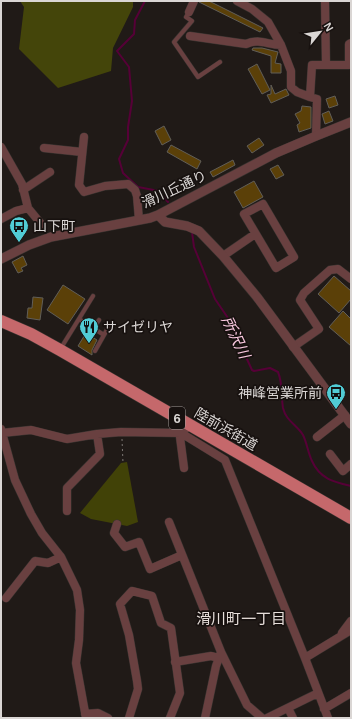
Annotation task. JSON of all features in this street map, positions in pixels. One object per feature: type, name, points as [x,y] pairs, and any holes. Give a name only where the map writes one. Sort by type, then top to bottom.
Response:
[{"type":"highway","name":"陸前浜街道","points":[[1,321],[60,350],[185,429],[351,518]]},
{"type":"street","points":[[189,12],[194,1]]},
{"type":"street","points":[[237,1],[252,9],[268,22],[281,45],[291,71],[291,87],[297,92],[317,99],[316,136]]},
{"type":"street","points":[[324,1],[326,65]]},
{"type":"street","points":[[190,36],[246,44],[255,40],[271,45],[281,45]]},
{"type":"street","points":[[310,97],[312,65],[349,65],[349,44],[351,43]]},
{"type":"street","name":"滑川丘通り","points":[[1,259],[29,245],[51,237],[140,220],[158,215],[271,156],[351,122]]},
{"type":"street","points":[[84,137],[79,185],[84,192],[105,186],[128,184],[135,190],[140,220]]},
{"type":"street","points":[[1,147],[22,184],[28,208],[42,225]]},
{"type":"street","points":[[44,148],[82,152]]},
{"type":"street","points":[[23,190],[50,172]]},
{"type":"street","points":[[262,204],[294,257],[276,268],[255,234],[244,214],[262,204]]},
{"type":"street","points":[[1,219],[16,211],[28,208]]},
{"type":"street","points":[[158,215],[165,222],[186,226],[199,231],[223,256],[257,297],[351,424]]},
{"type":"street","points":[[223,256],[255,234]]},
{"type":"street","points":[[293,347],[319,329],[300,300],[304,293],[330,270],[338,269],[351,279]]},
{"type":"street","points":[[317,437],[345,415]]},
{"type":"street","points":[[184,468],[180,437],[185,429]]},
{"type":"street","points":[[108,718],[98,713],[85,716],[76,663],[80,640],[80,610],[77,590],[62,557],[42,533],[31,514],[15,480],[2,431],[31,430],[67,438],[121,432],[185,429],[226,460],[328,718]]},
{"type":"street","points":[[67,511],[67,488],[100,454],[97,434]]},
{"type":"street","points":[[330,454],[343,471],[351,464]]},
{"type":"street","points":[[169,522],[220,655],[247,705],[262,718]]},
{"type":"street","points":[[116,524],[114,533],[125,547],[138,542],[150,569],[182,556]]},
{"type":"street","points":[[6,598],[34,561],[48,563],[62,557]]},
{"type":"street","points":[[129,718],[138,689],[129,635],[120,604],[132,591],[152,596],[161,623],[170,628],[180,693],[170,718]]},
{"type":"street","points":[[339,637],[351,621]]},
{"type":"street","points":[[305,658],[351,630]]},
{"type":"street","points":[[175,662],[220,655]]},
{"type":"street","points":[[205,718],[216,666],[220,655]]},
{"type":"street","points":[[267,718],[318,693]]},
{"type":"street","points":[[324,709],[351,693]]},
{"type":"street","points":[[288,708],[293,718]]},
{"type":"lane","points":[[189,12],[186,17],[192,21],[174,42],[198,77],[220,62]]},
{"type":"lane","points":[[60,350],[93,296]]},
{"type":"lane","points":[[79,320],[104,335]]},
{"type":"lane","points":[[93,329],[99,320]]},
{"type":"lane","points":[[95,351],[109,326]]},
{"type":"path","points":[[121,432],[124,463]]},
{"type":"shaded area","points":[[20,1],[133,1],[133,7],[113,48],[111,71],[58,88],[19,49],[24,7]]},
{"type":"shaded area","points":[[127,462],[138,522],[127,526],[91,519],[80,513],[121,463]]},
{"type":"building","points":[[199,1],[209,1],[263,28],[260,32]]},
{"type":"building","points":[[253,48],[262,48],[278,52],[275,63],[281,64],[281,73],[271,73],[271,56],[252,50]]},
{"type":"building","points":[[257,64],[270,90],[262,94],[248,69]]},
{"type":"building","points":[[271,85],[275,94],[286,89],[289,95],[271,103],[267,95],[271,94]]},
{"type":"building","points":[[335,96],[338,105],[329,108],[326,99]]},
{"type":"building","points":[[302,106],[311,107],[311,128],[299,132],[297,125],[300,123],[295,114],[301,111]]},
{"type":"building","points":[[329,111],[333,121],[325,124],[322,114]]},
{"type":"building","points":[[164,126],[171,140],[162,145],[155,131]]},
{"type":"building","points":[[259,138],[264,145],[252,153],[247,146]]},
{"type":"building","points":[[171,145],[201,161],[197,169],[167,152]]},
{"type":"building","points":[[233,160],[235,165],[213,177],[210,172]]},
{"type":"building","points":[[278,165],[284,175],[276,179],[270,169]]},
{"type":"building","points":[[254,181],[263,197],[243,208],[234,192]]},
{"type":"building","points":[[23,256],[27,265],[21,268],[23,271],[18,273],[12,262]]},
{"type":"building","points":[[334,276],[351,291],[351,299],[339,313],[318,294]]},
{"type":"building","points":[[63,285],[85,299],[68,324],[47,310]]},
{"type":"building","points":[[33,297],[43,298],[40,320],[27,318],[28,308],[32,308]]},
{"type":"building","points":[[343,311],[351,319],[351,346],[329,327]]},
{"type":"building","name":"サイゼリヤ","points":[[86,333],[97,340],[92,350],[92,355],[78,346]]},
{"type":"waterway","name":"所沢川","points":[[145,1],[135,20],[134,34],[117,51],[129,67],[132,101],[128,127],[128,140],[119,159],[123,173],[138,187],[159,191],[168,202]]},
{"type":"waterway","name":"所沢川","points":[[192,232],[194,247],[215,299],[228,318],[252,370],[254,371],[270,368],[278,372],[281,381],[282,404],[284,412],[289,420],[303,435],[315,467],[328,479],[351,486]]},
{"type":"place","name":"山下町","points":[[19,243]]},
{"type":"place","name":"サイゼリヤ","points":[[89,344]]},
{"type":"place","name":"神峰営業所前","points":[[336,410]]},
{"type":"district","name":"滑川町一丁目","points":[[241,618]]}]
